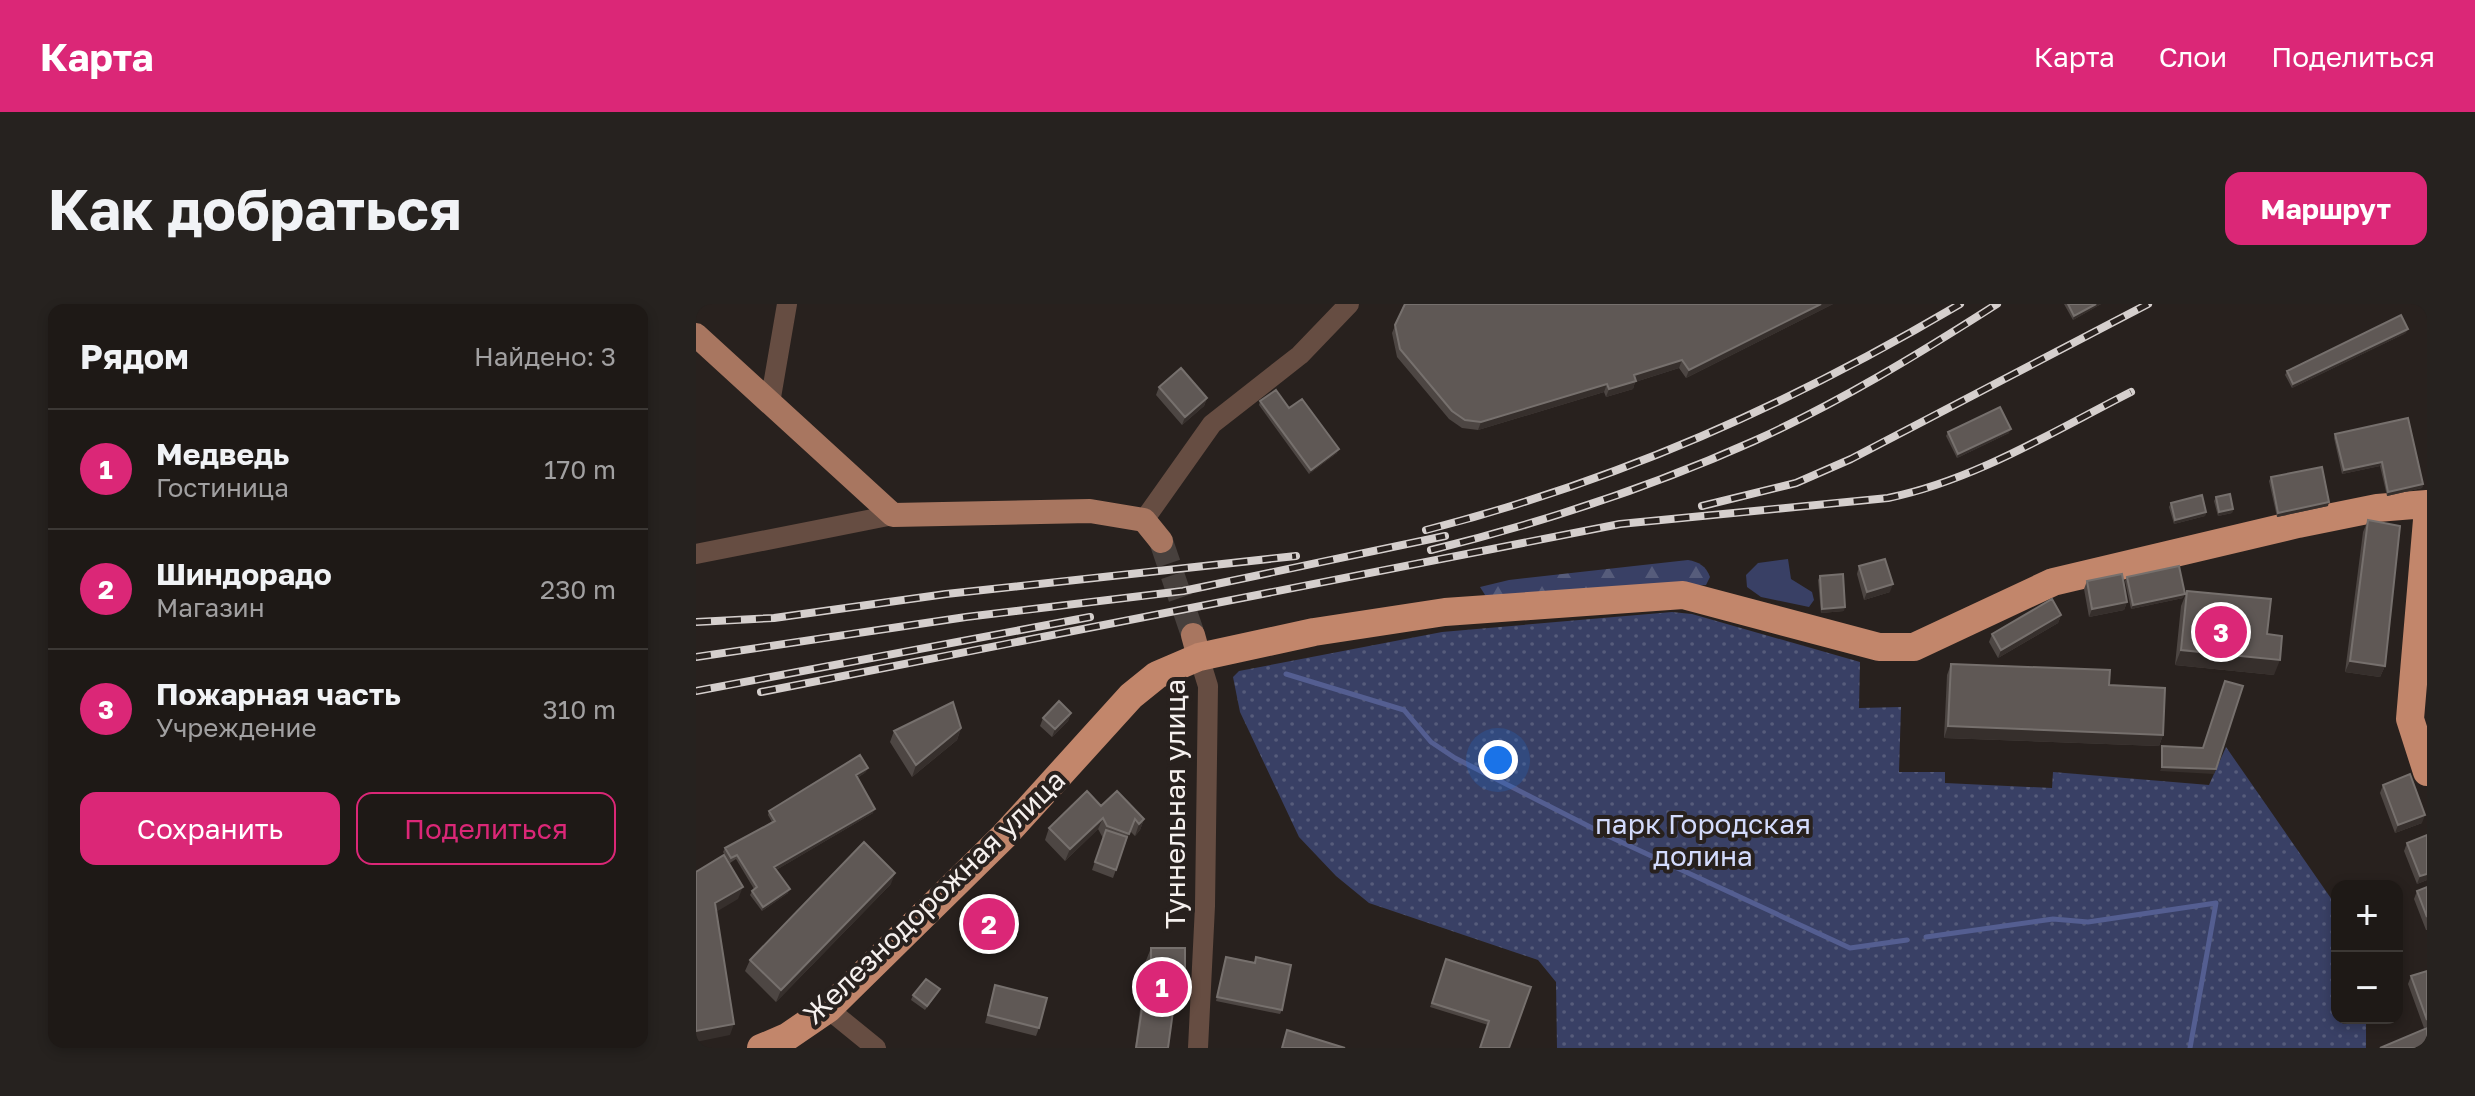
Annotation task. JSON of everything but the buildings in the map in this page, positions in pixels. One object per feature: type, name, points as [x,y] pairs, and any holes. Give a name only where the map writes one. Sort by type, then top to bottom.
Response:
[{"type":"highway","name":"Железнодорожная улица","points":[[761,1048],[787,1037],[828,1009],[1004,836],[1131,696],[1196,646],[1445,612],[1683,595],[1879,647],[1914,647],[2053,582],[2298,524],[2377,508],[2427,504]]},
{"type":"highway","points":[[2427,520],[2410,719],[2427,772]]},
{"type":"main road","points":[[696,335],[893,515],[1090,511],[1144,520],[1161,541]]},
{"type":"street","points":[[770,403],[787,304]]},
{"type":"street","points":[[1144,520],[1212,424],[1300,355],[1349,304]]},
{"type":"street","points":[[696,554],[893,515]]},
{"type":"street","name":"Туннельная улица","points":[[1196,646],[1208,686],[1205,906],[1198,1048]]},
{"type":"street","points":[[828,1009],[866,1045]]},
{"type":"green space","points":[[1788,559],[1791,579],[1812,592],[1814,600],[1809,607],[1761,597],[1747,587],[1746,575],[1758,563]]},
{"type":"green space","points":[[1688,560],[1699,563],[1706,570],[1710,577],[1706,585],[1487,598],[1480,587],[1509,580]]},
{"type":"green space","name":"парк Городская долина","points":[[1672,612],[1692,614],[1860,662],[1859,708],[1901,707],[1899,772],[1945,772],[1945,783],[2052,788],[2053,772],[2209,785],[2226,747],[2331,898],[2331,1024],[2366,1024],[2366,1048],[1557,1048],[1556,982],[1538,960],[1369,903],[1336,876],[1299,837],[1240,712],[1233,677],[1239,671],[1442,632]]},
{"type":"waterway","points":[[1286,674],[1404,710],[1431,742],[1455,758],[1606,835],[1850,948],[1907,940]]},
{"type":"waterway","points":[[1926,937],[2053,919],[2088,922],[2216,903],[2190,1048]]},
{"type":"tunnel","points":[[1161,541],[1193,635]]},
{"type":"railway","points":[[1426,530],[1567,488],[1701,436],[1831,375],[1960,304]]},
{"type":"railway","points":[[1431,550],[1595,503],[1676,474],[1754,441],[1878,377],[1997,304]]},
{"type":"railway","points":[[1702,506],[1796,483],[1851,459],[2148,304]]},
{"type":"railway","points":[[761,692],[1620,524],[1888,498],[1920,490],[1982,467],[2131,392]]},
{"type":"railway","points":[[696,657],[966,617],[1183,591],[1445,536]]},
{"type":"railway","points":[[696,622],[774,618],[946,594],[1296,556]]},
{"type":"railway","points":[[696,691],[1090,617]]},
{"type":"place","name":"Пожарная часть","points":[[2221,632]]},
{"type":"place","name":"Шиндорадо","points":[[989,924]]},
{"type":"place","name":"Медведь","points":[[1162,987]]}]
